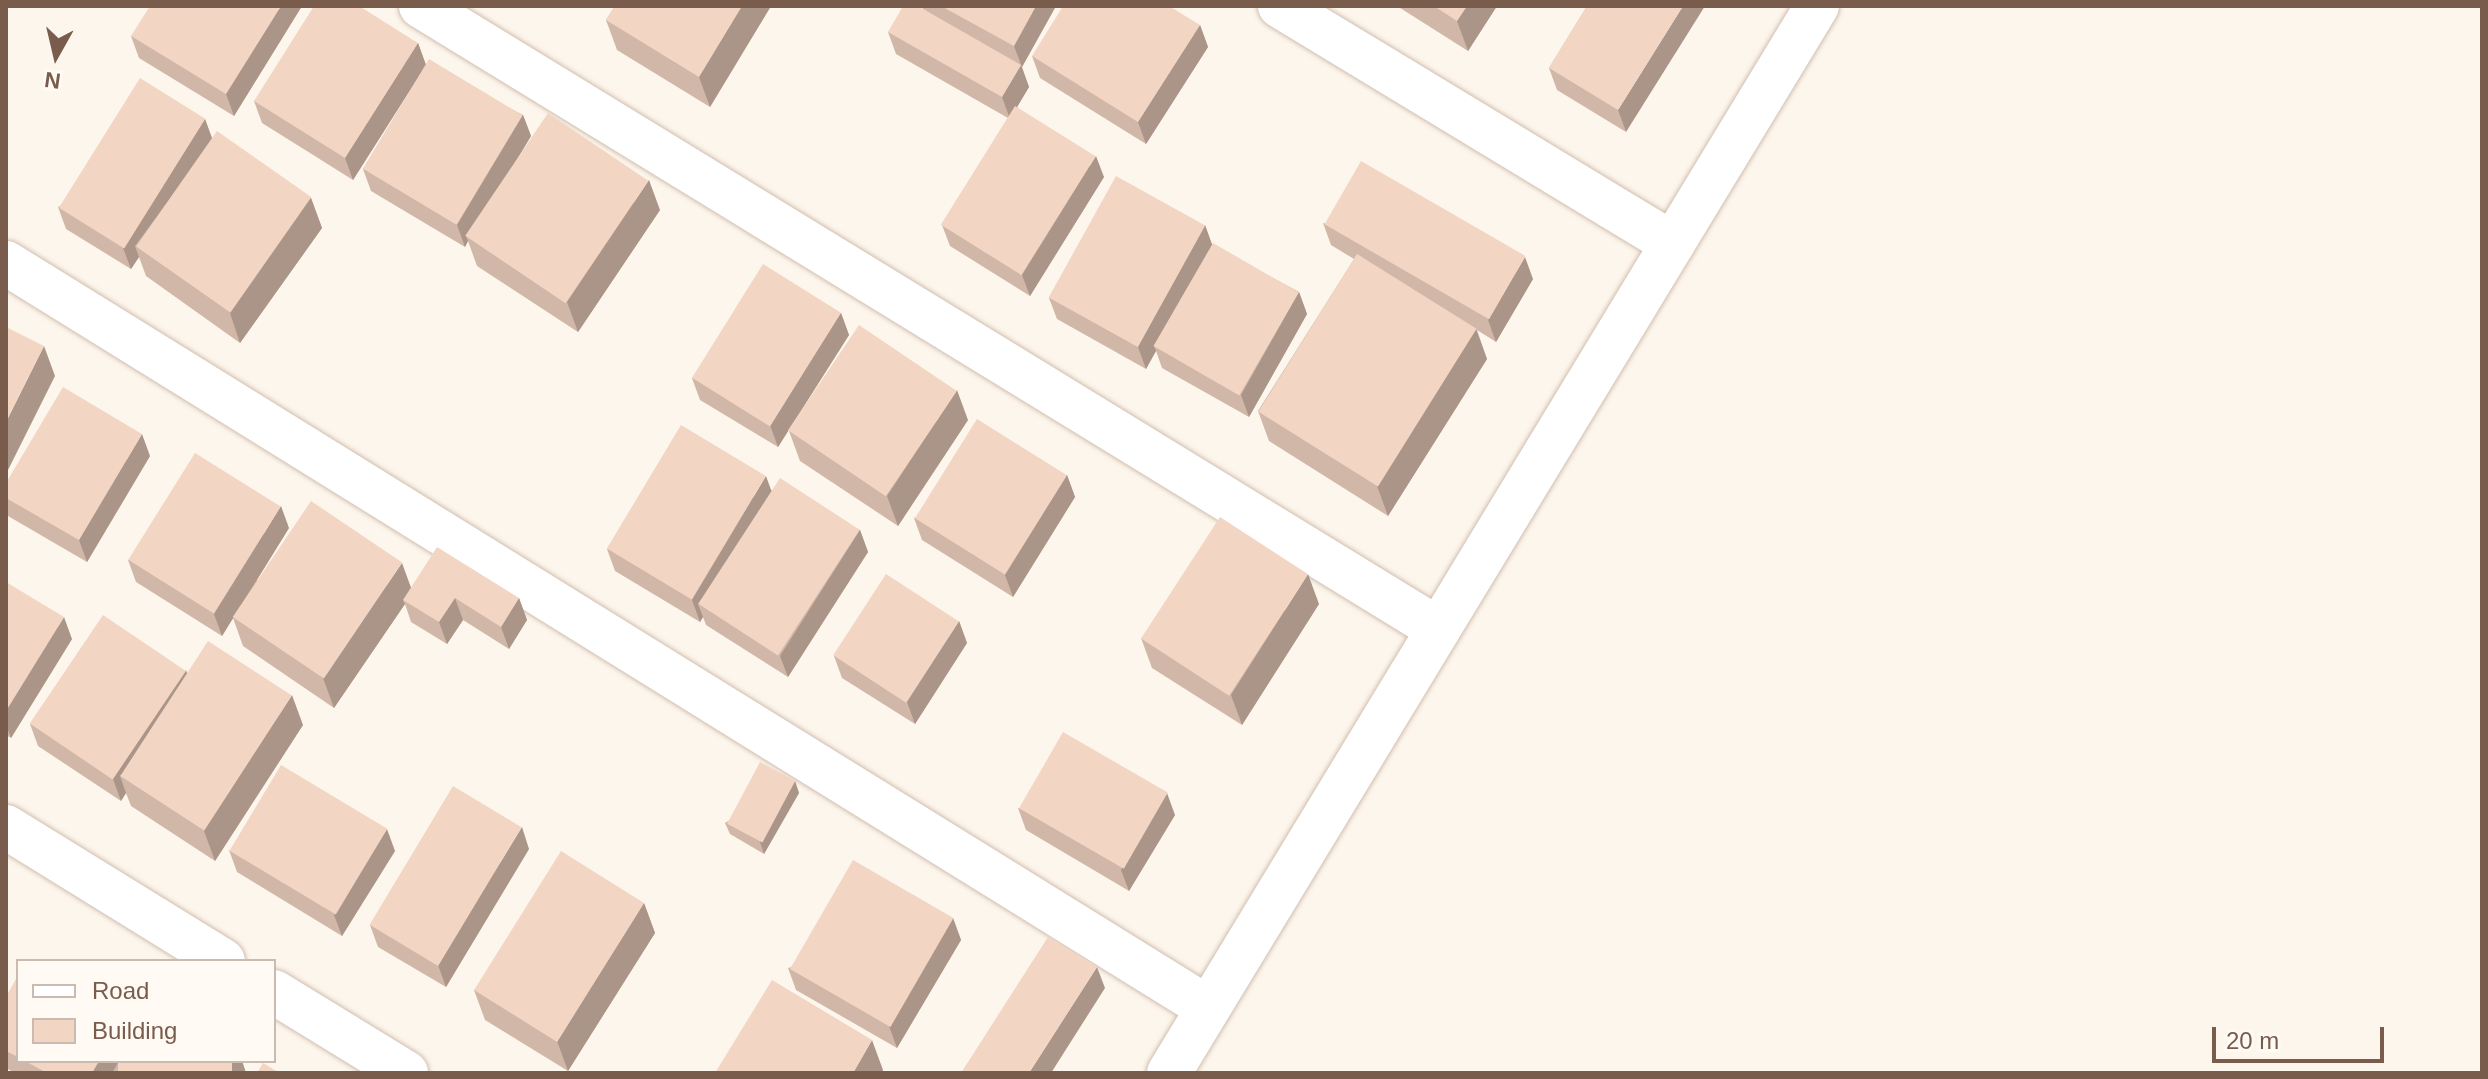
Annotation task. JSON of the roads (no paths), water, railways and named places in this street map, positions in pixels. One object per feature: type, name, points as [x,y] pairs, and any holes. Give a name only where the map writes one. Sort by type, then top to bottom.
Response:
[{"type":"street","points":[[421,6],[1438,629]]},
{"type":"street","points":[[1280,6],[1673,244]]},
{"type":"street","points":[[1169,1073],[1817,6]]},
{"type":"street","points":[[6,263],[1208,1008]]},
{"type":"street","points":[[6,827],[220,959]]},
{"type":"street","points":[[276,993],[406,1073]]}]
